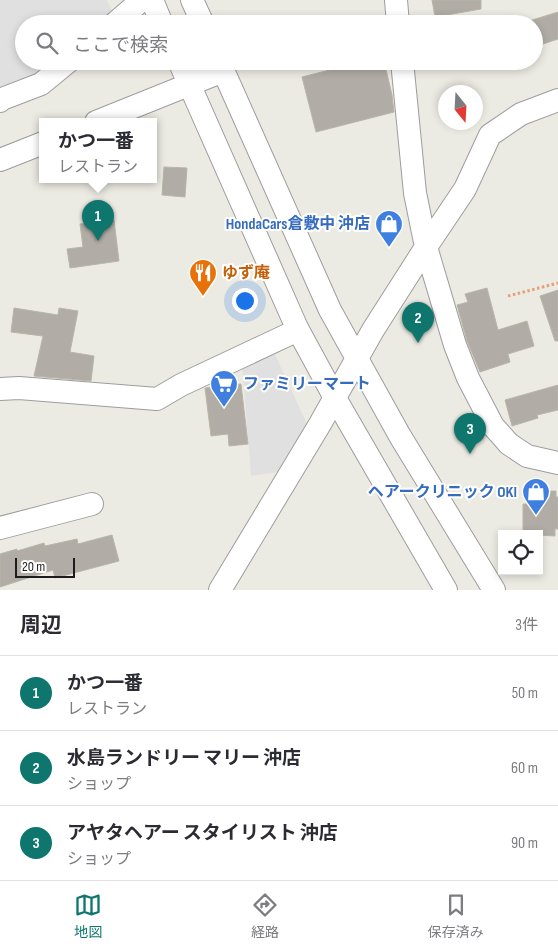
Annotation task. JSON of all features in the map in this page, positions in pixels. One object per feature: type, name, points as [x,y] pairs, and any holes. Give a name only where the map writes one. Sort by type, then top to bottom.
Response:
[{"type":"street","points":[[124,15],[142,0]]},
{"type":"street","points":[[152,0],[158,15]]},
{"type":"street","points":[[192,0],[199,15]]},
{"type":"street","points":[[396,0],[397,15]]},
{"type":"street","points":[[0,101],[41,84],[58,70]]},
{"type":"street","points":[[183,70],[298,330],[446,590]]},
{"type":"street","points":[[106,118],[189,85],[214,70]]},
{"type":"street","points":[[223,70],[330,310],[404,444],[494,590]]},
{"type":"street","points":[[403,70],[415,193],[426,247],[455,345],[468,378],[493,426],[509,444],[527,456],[558,463]]},
{"type":"street","points":[[220,590],[335,398],[356,359],[426,247],[465,190],[490,135],[521,114],[558,100]]},
{"type":"street","points":[[0,160],[39,145]]},
{"type":"street","points":[[0,389],[19,388],[157,399],[181,385],[298,330]]},
{"type":"street","points":[[0,528],[92,504]]},
{"type":"path","points":[[508,296],[558,283]]},
{"type":"shaded area","points":[[0,0],[107,0],[112,11],[107,15],[15,15],[15,70],[42,70],[34,77],[0,91]]},
{"type":"shaded area","points":[[273,350],[307,424],[279,472],[251,476],[242,362]]},
{"type":"building","points":[[432,0],[481,0],[481,9],[446,15],[435,15]]},
{"type":"building","points":[[558,12],[558,39],[543,44],[543,17]]},
{"type":"building","points":[[330,70],[386,70],[394,112],[316,132],[302,77]]},
{"type":"building","points":[[164,167],[187,168],[185,197],[162,195]]},
{"type":"building","points":[[114,220],[119,261],[70,268],[67,249],[83,247],[80,224]]},
{"type":"building","points":[[487,288],[498,330],[527,321],[534,346],[508,354],[510,362],[480,372],[467,341],[457,305],[468,302],[465,294]]},
{"type":"building","points":[[558,290],[558,341],[555,341],[540,296]]},
{"type":"building","points":[[14,308],[58,315],[59,308],[78,311],[70,352],[94,356],[91,381],[34,376],[43,336],[11,332]]},
{"type":"building","points":[[241,384],[248,444],[229,446],[228,434],[211,436],[205,388]]},
{"type":"building","points":[[558,385],[558,410],[537,415],[538,418],[512,426],[505,400]]},
{"type":"building","points":[[534,491],[556,491],[556,497],[558,497],[558,529],[555,529],[555,536],[543,535],[543,530],[523,530],[523,504],[534,504]]},
{"type":"building","points":[[112,535],[119,561],[55,578],[53,570],[0,587],[0,554],[44,543],[45,546],[77,539],[78,544]]},
{"type":"place","name":"かつ一番","points":[[98,241]]},
{"type":"place","name":"HondaCars倉敷中 沖店","points":[[389,248]]},
{"type":"place","name":"ゆず庵","points":[[203,297]]},
{"type":"place","name":"水島ランドリー マリー 沖店","points":[[418,343]]},
{"type":"place","name":"ファミリーマート","points":[[224,408]]},
{"type":"place","name":"アヤタヘアー スタイリスト 沖店","points":[[470,454]]},
{"type":"place","name":"ヘアークリニック OKI","points":[[536,516]]}]
